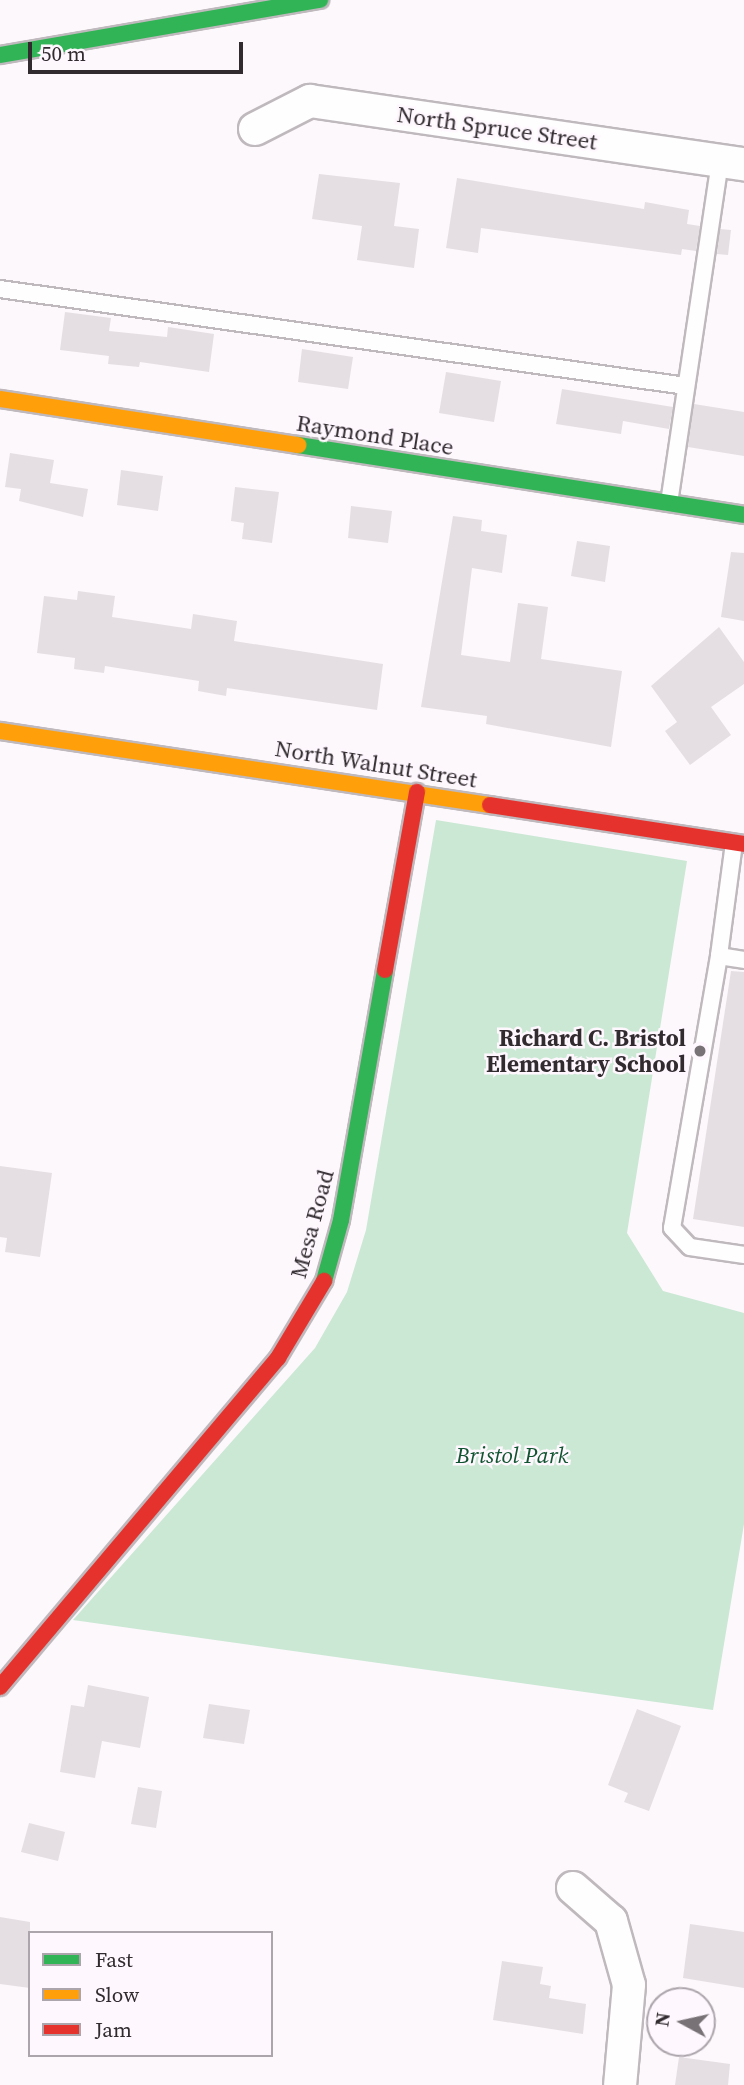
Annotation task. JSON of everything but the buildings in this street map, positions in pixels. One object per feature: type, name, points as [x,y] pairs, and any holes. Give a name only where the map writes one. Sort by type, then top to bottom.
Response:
[{"type":"main road","points":[[0,55],[320,0]]},
{"type":"main road","name":"Raymond Place","points":[[0,399],[744,515]]},
{"type":"main road","name":"North Walnut Street","points":[[0,731],[417,792],[739,843]]},
{"type":"main road","name":"Mesa Road","points":[[0,1687],[278,1358],[309,1312],[328,1271],[341,1220],[417,792]]},
{"type":"street","name":"North Spruce Street","points":[[255,129],[310,101],[732,162]]},
{"type":"street","points":[[573,1888],[611,1921],[629,1985],[621,2085]]},
{"type":"lane","points":[[669,503],[686,386],[732,162]]},
{"type":"lane","points":[[0,289],[686,386]]},
{"type":"lane","points":[[739,843],[672,1228],[690,1247],[744,1255]]},
{"type":"lane","points":[[719,956],[744,960]]},
{"type":"green space","name":"Bristol Park","points":[[436,820],[687,861],[627,1233],[663,1291],[744,1313],[744,1524],[713,1710],[73,1620],[315,1348],[347,1292],[366,1230]]},
{"type":"traffic: fast","points":[[0,55],[320,0]]},
{"type":"traffic: fast","points":[[298,445],[744,515]]},
{"type":"traffic: fast","points":[[324,1281],[341,1220],[385,970]]},
{"type":"traffic: slow","points":[[0,399],[298,445]]},
{"type":"traffic: slow","points":[[0,731],[490,805]]},
{"type":"traffic: jam","points":[[385,970],[417,792]]},
{"type":"traffic: jam","points":[[490,805],[744,844]]},
{"type":"traffic: jam","points":[[0,1687],[278,1358],[324,1281]]},
{"type":"place","name":"Richard C. Bristol Elementary School","points":[[700,1051]]}]
